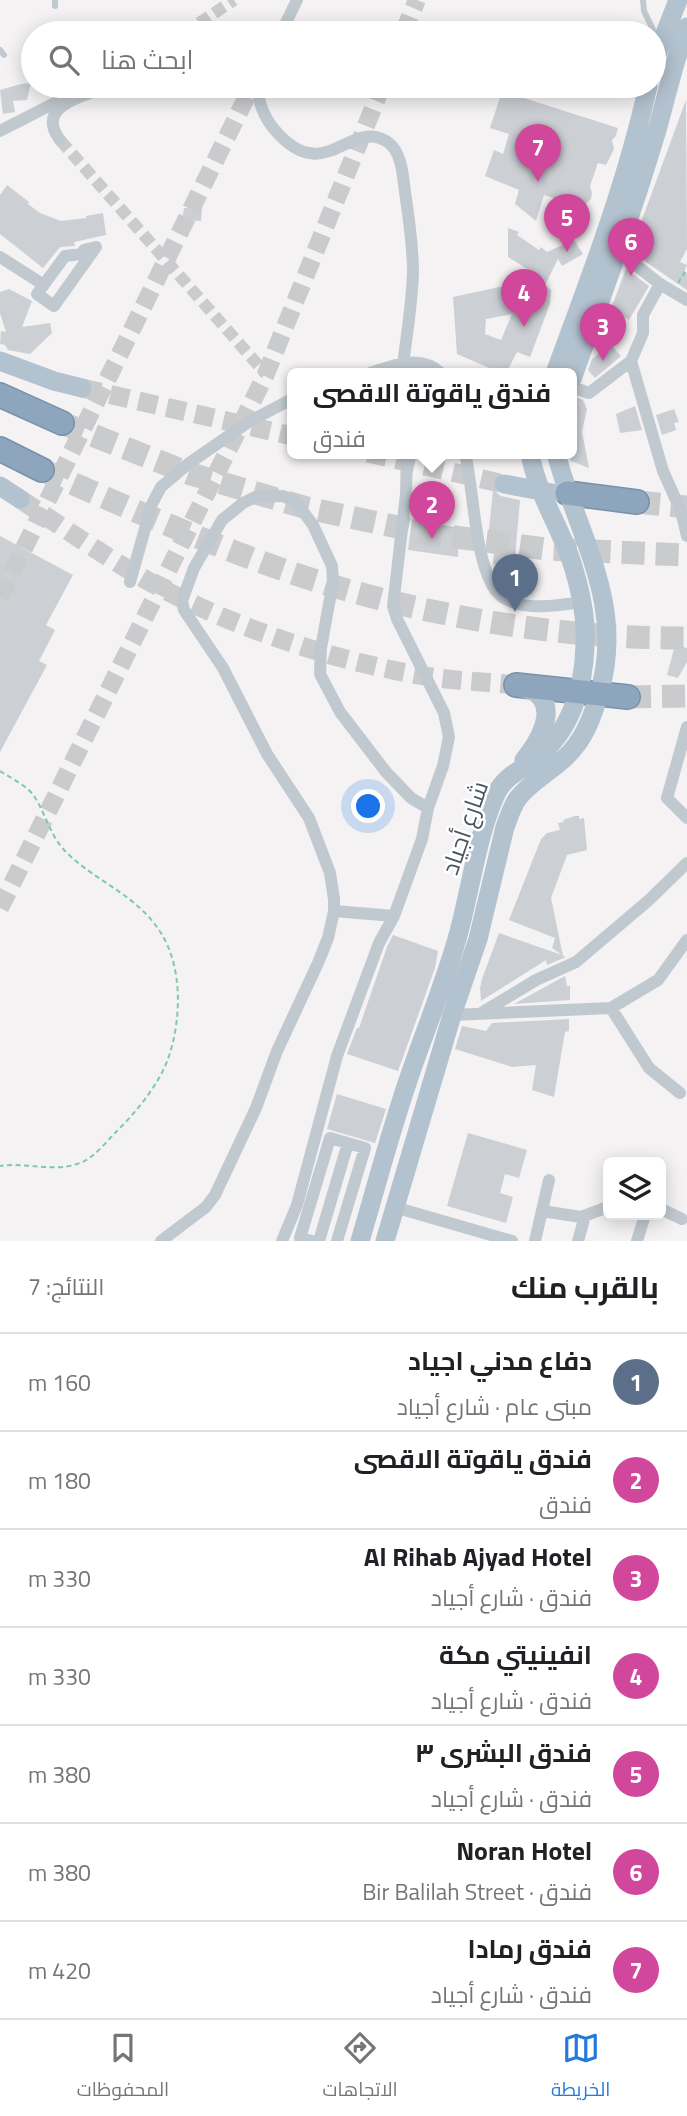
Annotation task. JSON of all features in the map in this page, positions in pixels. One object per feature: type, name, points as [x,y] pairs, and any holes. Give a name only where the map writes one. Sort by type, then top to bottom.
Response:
[{"type":"highway","points":[[0,379],[27,407]]},
{"type":"highway","points":[[0,395],[62,424]]},
{"type":"highway","points":[[5,455],[41,470]]},
{"type":"highway","points":[[567,494],[636,502]]},
{"type":"highway","points":[[516,685],[628,696]]},
{"type":"main road","points":[[666,42],[678,0]]},
{"type":"main road","points":[[666,50],[686,32]]},
{"type":"main road","points":[[557,368],[614,211],[645,98]]},
{"type":"main road","points":[[576,368],[618,251],[657,128],[659,98]]},
{"type":"main road","points":[[0,361],[54,381],[82,388]]},
{"type":"main road","name":"شارع أجياد","points":[[385,1241],[452,1015],[478,939],[511,810],[523,792],[577,745],[589,722],[582,602],[569,556],[542,493],[532,459]]},
{"type":"main road","name":"شارع أجياد","points":[[360,1241],[411,1071],[457,939],[478,849],[497,792],[510,776],[541,754],[560,733],[589,692],[608,652],[606,611],[593,559],[567,494],[558,459]]},
{"type":"main road","points":[[503,484],[542,493],[567,494]]},
{"type":"main road","points":[[0,486],[20,499]]},
{"type":"main road","points":[[510,776],[538,738],[545,724],[546,710],[544,702],[536,693],[516,685]]},
{"type":"street","points":[[287,21],[297,0]]},
{"type":"street","points":[[0,131],[64,98]]},
{"type":"street","points":[[60,140],[54,132],[56,111],[65,103],[78,98]]},
{"type":"street","points":[[258,98],[270,124],[280,136],[303,153],[326,153],[364,137],[389,143],[397,154],[404,184],[413,270],[403,367],[427,364],[433,368]]},
{"type":"street","points":[[96,247],[54,306],[37,294],[44,285],[65,256],[82,254],[84,250],[96,247]]},
{"type":"street","points":[[618,251],[660,284],[687,300]]},
{"type":"street","points":[[0,257],[44,285]]},
{"type":"street","points":[[577,389],[589,393],[631,361],[643,333],[643,314],[660,284]]},
{"type":"street","points":[[631,361],[663,471],[681,511],[687,536]]},
{"type":"street","points":[[130,582],[152,505],[161,487],[250,421],[287,402]]},
{"type":"street","points":[[282,1241],[297,1205],[337,1056],[379,943],[394,916],[422,839],[428,808],[438,786],[449,737],[444,713],[393,606],[406,494],[407,459]]},
{"type":"street","points":[[466,459],[481,548],[492,586],[501,597],[513,603],[541,606],[582,602]]},
{"type":"street","points":[[161,1241],[206,1207],[215,1195],[256,1108],[277,1051],[318,963],[328,938],[334,911],[330,873],[309,818],[267,754],[230,680],[184,610],[182,601],[194,568],[212,535],[222,520],[243,503],[255,497],[283,496],[296,502],[313,525],[332,566],[333,582],[321,648],[320,674],[340,712],[386,772],[411,798],[428,808]]},
{"type":"street","points":[[686,816],[667,798],[687,727]]},
{"type":"street","points":[[480,1014],[536,980],[576,962],[649,900],[687,863]]},
{"type":"street","points":[[334,911],[394,916]]},
{"type":"street","points":[[452,1015],[611,1008],[658,980],[687,940]]},
{"type":"street","points":[[611,1008],[649,1068],[684,1089]]},
{"type":"street","points":[[312,1241],[300,1238],[330,1138],[365,1148],[337,1241]]},
{"type":"street","points":[[319,1241],[348,1143]]},
{"type":"street","points":[[535,1241],[549,1180]]},
{"type":"street","points":[[394,1208],[512,1241]]},
{"type":"street","points":[[542,1211],[585,1216],[603,1209]]},
{"type":"street","points":[[666,1211],[682,1219]]},
{"type":"street","points":[[582,1240],[585,1216]]},
{"type":"street","points":[[637,1241],[643,1220]]},
{"type":"lane","points":[[643,0],[649,21]]},
{"type":"path","points":[[673,291],[687,270]]},
{"type":"path","points":[[0,771],[33,794],[55,837],[67,853],[90,872],[120,890],[151,919],[161,932],[175,962],[177,988],[173,1040],[167,1060],[141,1102],[111,1137],[93,1155],[70,1166],[0,1166]]},
{"type":"building","points":[[21,84],[21,98],[27,100],[13,101],[15,112],[3,114],[0,90]]},
{"type":"building","points":[[500,98],[524,98],[618,128],[612,140],[614,149],[606,165],[598,163],[590,186],[591,199],[582,207],[544,195],[536,221],[515,204],[519,190],[485,176],[494,150],[503,154],[509,134],[490,128]]},
{"type":"building","points":[[686,100],[687,249],[680,262],[687,265],[684,272],[687,274],[687,290],[646,262],[633,244]]},
{"type":"building","points":[[7,185],[40,213],[61,221],[103,213],[106,235],[74,242],[75,246],[60,247],[43,268],[0,234],[0,195]]},
{"type":"building","points":[[184,208],[202,209],[201,221],[182,220]]},
{"type":"building","points":[[508,228],[519,232],[517,235],[539,250],[541,247],[547,252],[574,240],[583,254],[562,266],[558,259],[545,285],[551,290],[550,304],[530,357],[517,352],[509,368],[489,368],[457,354],[453,297],[542,278],[508,257]],"holes":[[[512,314],[501,340],[485,334],[486,319]]]},
{"type":"building","points":[[626,269],[649,286],[629,320],[621,314],[608,339],[599,341]]},
{"type":"building","points":[[9,289],[32,301],[22,327],[50,323],[52,333],[30,354],[8,350],[5,345],[0,344],[1,331],[6,332],[0,313],[0,292]]},
{"type":"building","points":[[610,344],[621,356],[595,378],[588,370],[592,359]]},
{"type":"building","points":[[577,398],[583,400],[587,409],[582,432],[589,468],[571,461],[577,459]]},
{"type":"building","points":[[635,406],[642,430],[620,433],[616,414]]},
{"type":"building","points":[[674,409],[679,422],[674,423],[676,430],[662,435],[656,415]]},
{"type":"building","points":[[493,490],[501,496],[520,500],[515,557],[528,559],[526,579],[504,577],[504,572],[497,570],[497,565],[493,564],[495,540],[488,539]]},
{"type":"building","points":[[412,519],[459,528],[458,557],[408,550]]},
{"type":"building","points":[[0,536],[73,575],[46,625],[55,630],[39,661],[47,665],[0,752]]},
{"type":"building","points":[[675,645],[687,648],[687,662],[678,678],[667,675]]},
{"type":"building","points":[[575,816],[584,818],[587,850],[567,855],[551,898],[563,956],[566,957],[547,965],[546,960],[481,1001],[482,979],[499,933],[562,955],[552,948],[555,938],[509,920],[541,839],[547,833],[560,830],[558,823]]},
{"type":"building","points":[[393,935],[438,951],[435,968],[398,1071],[347,1054]]},
{"type":"building","points":[[565,976],[567,986],[570,986],[570,1000],[514,1004]]},
{"type":"building","points":[[569,1019],[569,1031],[565,1032],[554,1097],[532,1090],[536,1065],[512,1067],[455,1049],[462,1026],[486,1031],[492,1023]]},
{"type":"building","points":[[337,1094],[386,1109],[375,1143],[327,1129]]},
{"type":"building","points":[[468,1133],[527,1150],[519,1178],[505,1174],[500,1193],[513,1197],[506,1223],[447,1206]]},
{"type":"tunnel","points":[[202,21],[234,0]]},
{"type":"tunnel","points":[[408,21],[417,0]]},
{"type":"tunnel","points":[[0,597],[246,98]]},
{"type":"tunnel","points":[[0,908],[266,374],[377,98]]},
{"type":"tunnel","points":[[60,140],[266,374]]},
{"type":"tunnel","points":[[82,388],[287,435]]},
{"type":"tunnel","points":[[62,423],[191,474],[307,508],[426,533],[545,549],[687,555]]},
{"type":"tunnel","points":[[394,459],[504,484]]},
{"type":"tunnel","points":[[42,470],[229,550],[359,593],[413,607],[523,627],[633,637],[687,638]]},
{"type":"tunnel","points":[[20,499],[148,581],[193,604],[280,639],[400,672],[516,685]]},
{"type":"tunnel","points":[[637,502],[687,507]]},
{"type":"tunnel","points":[[628,697],[687,696]]},
{"type":"place","name":"فندق رمادا","points":[[538,182]]},
{"type":"place","name":"فندق البشرى ٣","points":[[567,252]]},
{"type":"place","name":"Noran Hotel","points":[[631,276]]},
{"type":"place","name":"انفينيتي مكة","points":[[524,327]]},
{"type":"place","name":"Al Rihab Ajyad Hotel","points":[[603,361]]},
{"type":"place","name":"فندق ياقوتة الاقصى","points":[[432,539]]},
{"type":"place","name":"دفاع مدني اجياد","points":[[515,612]]}]
